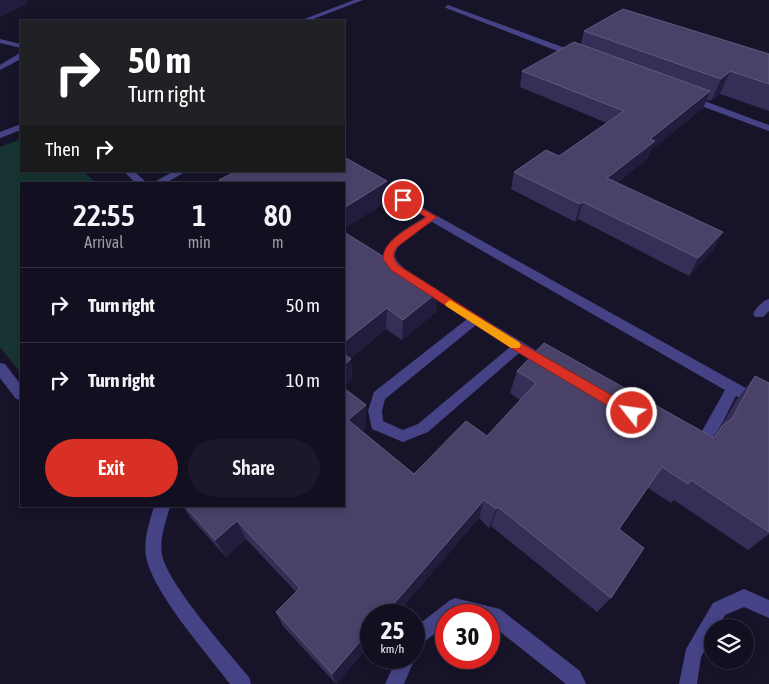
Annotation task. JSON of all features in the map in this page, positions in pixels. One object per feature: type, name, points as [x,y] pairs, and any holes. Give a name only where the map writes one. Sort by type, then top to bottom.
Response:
[{"type":"street","points":[[305,20],[360,0]]},
{"type":"street","points":[[448,6],[585,59]]},
{"type":"street","points":[[0,41],[20,46]]},
{"type":"street","points":[[0,68],[20,57]]},
{"type":"street","points":[[677,94],[769,128]]},
{"type":"street","points":[[0,135],[20,127]]},
{"type":"street","points":[[345,168],[769,408]]},
{"type":"street","points":[[129,172],[142,182]]},
{"type":"street","points":[[160,182],[180,172]]},
{"type":"street","points":[[432,217],[393,245],[388,252],[388,259],[395,267],[474,320],[552,367]]},
{"type":"street","points":[[759,314],[769,303]]},
{"type":"street","points":[[474,320],[378,396],[375,411],[377,424],[403,436],[423,428],[518,347]]},
{"type":"street","points":[[0,368],[20,393]]},
{"type":"street","points":[[680,441],[694,446],[707,435],[733,388]]},
{"type":"street","points":[[162,507],[156,527],[154,556],[166,584],[242,684]]},
{"type":"street","points":[[688,684],[692,655],[719,609],[744,598],[769,609]]},
{"type":"street","points":[[425,630],[455,607],[494,615],[573,678],[577,684]]},
{"type":"street","points":[[394,684],[401,669]]},
{"type":"green space","points":[[20,139],[20,172],[84,172],[95,182],[20,182],[20,372],[0,347],[0,147]]},
{"type":"building","points":[[623,9],[769,54],[769,84],[730,71],[721,79],[584,31]]},
{"type":"building","points":[[574,42],[710,91],[650,139],[655,141],[607,178],[723,232],[698,258],[583,202],[580,204],[514,172],[546,150],[559,156],[624,111],[522,71]]},
{"type":"building","points":[[345,158],[387,181],[345,207],[345,182],[222,182],[219,180],[235,172],[345,172]]},
{"type":"building","points":[[345,233],[439,291],[403,320],[387,308],[345,341]]},
{"type":"building","points":[[544,343],[714,438],[723,425],[732,419],[755,376],[769,383],[769,532],[691,480],[688,484],[662,467],[619,529],[644,548],[611,598],[498,507],[496,509],[484,500],[394,604],[360,604],[360,642],[332,674],[276,612],[300,588],[237,521],[215,540],[186,507],[345,507],[345,389],[366,405],[348,420],[414,474],[466,421],[487,436],[536,383],[517,371]]},
{"type":"building","points":[[345,355],[351,359],[345,364]]},
{"type":"slow traffic","points":[[450,304],[515,345]]},
{"type":"route","points":[[403,200],[432,217],[393,245],[388,252],[388,259],[395,267],[474,320],[632,413]]}]
